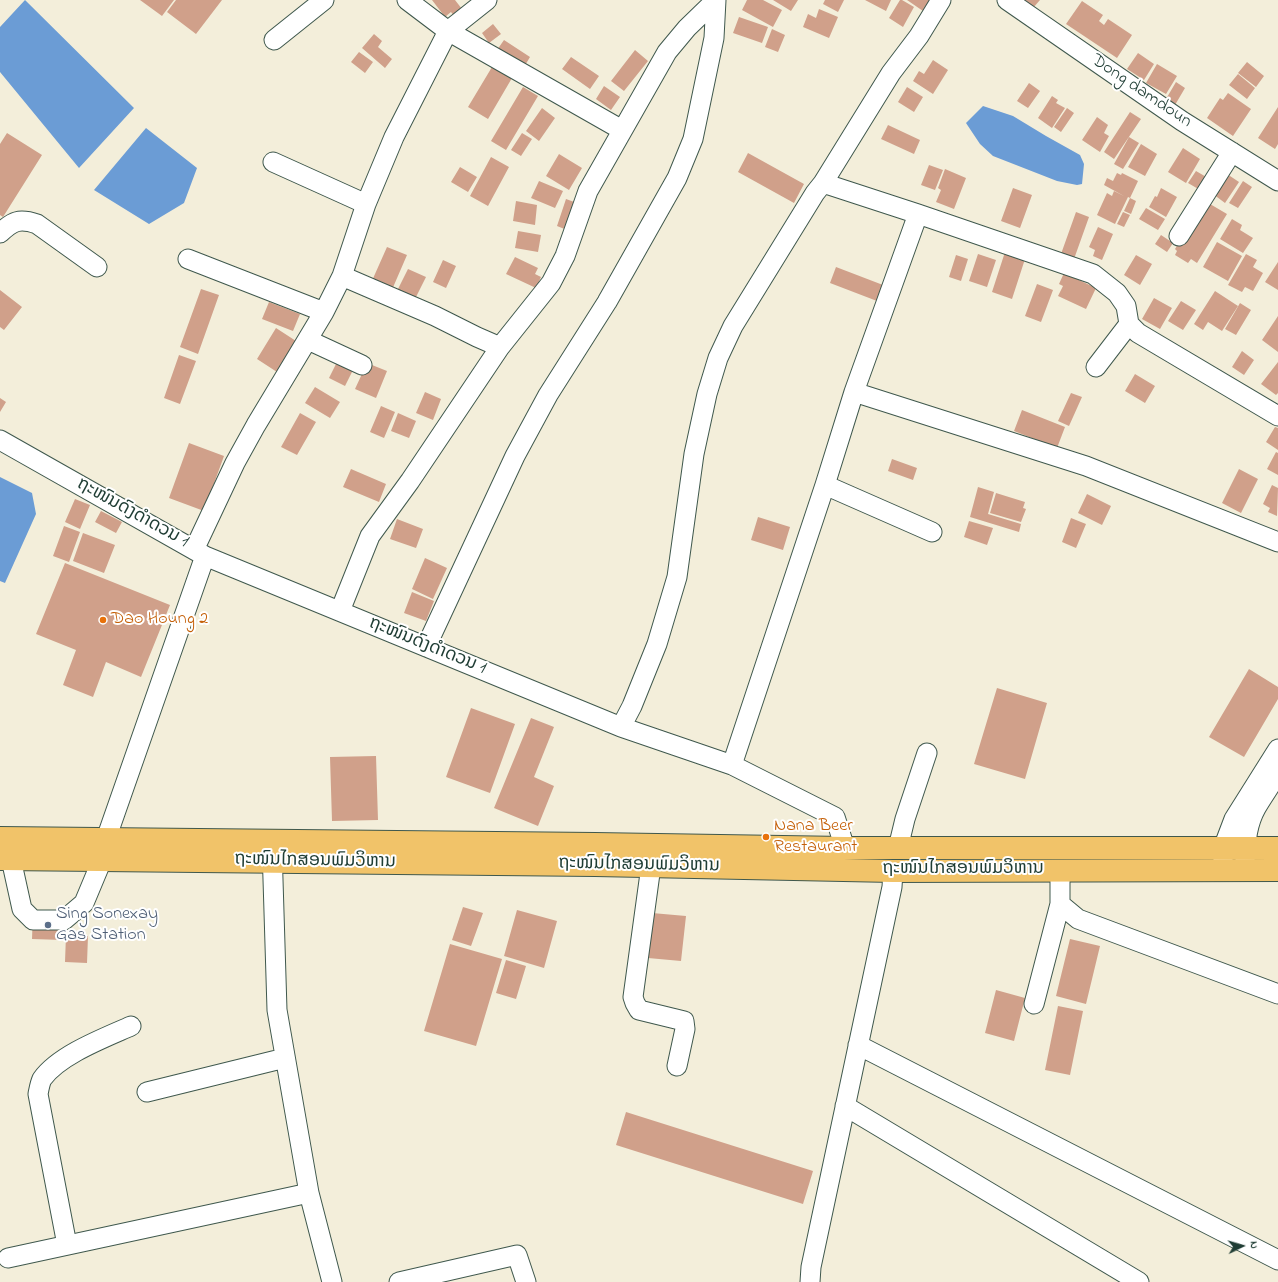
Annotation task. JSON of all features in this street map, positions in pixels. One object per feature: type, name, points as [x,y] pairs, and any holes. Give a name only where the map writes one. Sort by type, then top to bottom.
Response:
[{"type":"highway","name":"ຖະໜົນໄກສອນພົມວິຫານ","points":[[0,838],[14,854],[104,850],[272,852],[579,864],[893,871],[1278,870]]},
{"type":"highway","name":"ຖະໜົນໄກສອນພົມວິຫານ","points":[[272,852],[595,844],[845,848],[1278,848]]},
{"type":"street","points":[[274,40],[324,0]]},
{"type":"street","points":[[407,0],[448,32],[622,130]]},
{"type":"street","points":[[14,854],[22,909],[33,920],[64,920],[84,903],[104,850],[200,553],[235,463],[256,425],[308,340],[342,276],[366,204],[394,137],[448,32],[487,0]]},
{"type":"street","points":[[340,611],[370,536],[410,481],[500,347],[551,283],[565,256],[588,191],[667,52],[687,28],[716,0]]},
{"type":"street","points":[[426,647],[515,456],[548,395],[607,302],[677,178],[693,139],[714,38],[716,0]]},
{"type":"street","points":[[621,727],[632,706],[657,644],[677,577],[694,454],[707,394],[718,358],[737,320],[815,193],[823,183],[891,73],[919,36],[941,0]]},
{"type":"street","name":"Dong damdoun","points":[[1007,0],[1182,121],[1278,181]]},
{"type":"street","points":[[1179,236],[1232,152]]},
{"type":"street","points":[[274,162],[366,204]]},
{"type":"street","points":[[823,183],[1093,274],[1117,293],[1126,306],[1129,324],[1138,333],[1278,416]]},
{"type":"street","points":[[732,766],[825,485],[854,392],[918,214]]},
{"type":"street","points":[[0,233],[8,225],[17,221],[26,220],[37,224],[97,267]]},
{"type":"street","points":[[188,259],[324,312]]},
{"type":"street","points":[[342,276],[435,316],[500,347]]},
{"type":"street","points":[[1096,367],[1129,324]]},
{"type":"street","points":[[308,340],[362,365]]},
{"type":"street","points":[[854,392],[1086,466],[1278,542]]},
{"type":"street","name":"ຖະໜົນດົງດຳດວນ 1","points":[[0,440],[200,553],[621,727],[732,766],[836,817],[845,848]]},
{"type":"street","points":[[825,485],[932,532]]},
{"type":"street","points":[[1223,870],[1223,848],[1237,814],[1278,749]]},
{"type":"street","points":[[898,848],[927,753]]},
{"type":"street","points":[[1245,870],[1245,848],[1250,825],[1256,809],[1278,774]]},
{"type":"street","points":[[272,852],[277,1010],[309,1193],[332,1282]]},
{"type":"street","points":[[651,866],[633,997],[635,1004],[640,1010],[684,1021],[685,1029],[678,1066]]},
{"type":"street","points":[[1034,1004],[1060,904],[1060,870]]},
{"type":"street","points":[[810,1282],[811,1267],[892,887],[893,871]]},
{"type":"street","points":[[1060,904],[1078,919],[1278,994]]},
{"type":"street","points":[[67,1245],[38,1094],[41,1080],[52,1067],[58,1063],[87,1046],[130,1026]]},
{"type":"street","points":[[858,1045],[1278,1260]]},
{"type":"street","points":[[147,1092],[285,1058]]},
{"type":"street","points":[[845,1106],[1139,1282]]},
{"type":"street","points":[[8,1258],[309,1193]]},
{"type":"street","points":[[399,1282],[518,1255],[526,1282]]},
{"type":"water","points":[[25,0],[134,108],[79,168],[0,72],[0,27]]},
{"type":"water","points":[[983,106],[1013,116],[1080,155],[1084,164],[1082,184],[1077,185],[1057,181],[993,156],[980,144],[966,123]]},
{"type":"water","points":[[146,128],[197,168],[184,203],[149,224],[94,190]]},
{"type":"water","points":[[0,477],[32,493],[36,514],[5,583],[0,581]]},
{"type":"building","points":[[140,0],[174,0],[162,16]]},
{"type":"building","points":[[176,0],[222,0],[196,34],[167,12]]},
{"type":"building","points":[[432,0],[455,0],[462,9],[454,16],[451,12],[445,17]]},
{"type":"building","points":[[747,0],[763,0],[782,10],[773,27],[742,10]]},
{"type":"building","points":[[773,0],[798,0],[791,11]]},
{"type":"building","points":[[825,0],[844,0],[838,12],[823,4]]},
{"type":"building","points":[[865,0],[891,0],[886,11]]},
{"type":"building","points":[[900,0],[914,7],[903,27],[889,18]]},
{"type":"building","points":[[907,0],[930,0],[923,11]]},
{"type":"building","points":[[1024,0],[1040,0],[1033,8]]},
{"type":"building","points":[[1082,1],[1103,15],[1099,21],[1104,25],[1108,19],[1132,35],[1117,58],[1066,24]]},
{"type":"building","points":[[819,9],[838,17],[829,38],[803,27],[808,14],[816,18]]},
{"type":"building","points":[[739,17],[768,27],[762,43],[733,33]]},
{"type":"building","points":[[493,24],[501,34],[489,43],[482,33]]},
{"type":"building","points":[[772,29],[785,35],[778,52],[765,47]]},
{"type":"building","points":[[374,34],[382,41],[378,47],[392,59],[385,68],[362,48]]},
{"type":"building","points":[[504,40],[530,57],[524,67],[497,50]]},
{"type":"building","points":[[635,50],[648,61],[624,91],[611,81]]},
{"type":"building","points":[[359,52],[373,62],[365,73],[351,62]]},
{"type":"building","points":[[1138,53],[1154,64],[1144,80],[1127,69]]},
{"type":"building","points":[[571,57],[599,76],[590,89],[562,69]]},
{"type":"building","points":[[933,60],[948,70],[933,94],[913,81],[919,71],[924,74]]},
{"type":"building","points":[[1247,62],[1264,76],[1256,87],[1238,73]]},
{"type":"building","points":[[1157,64],[1177,76],[1166,94],[1146,83]]},
{"type":"building","points":[[492,67],[512,78],[488,119],[468,107]]},
{"type":"building","points":[[1238,74],[1255,88],[1247,99],[1229,85]]},
{"type":"building","points":[[1176,82],[1185,88],[1175,105],[1166,99]]},
{"type":"building","points":[[1029,83],[1040,91],[1028,108],[1017,101]]},
{"type":"building","points":[[604,86],[620,97],[611,110],[596,99]]},
{"type":"building","points":[[523,87],[538,96],[506,150],[491,141]]},
{"type":"building","points":[[907,87],[923,97],[914,112],[898,102]]},
{"type":"building","points":[[1228,93],[1251,109],[1233,136],[1207,118],[1220,98],[1223,100]]},
{"type":"building","points":[[1052,96],[1058,100],[1056,103],[1065,108],[1052,128],[1038,118]]},
{"type":"building","points":[[1278,107],[1278,144],[1275,149],[1258,138]]},
{"type":"building","points":[[542,108],[555,118],[539,141],[526,131]]},
{"type":"building","points":[[1067,108],[1074,113],[1061,132],[1054,127]]},
{"type":"building","points":[[1130,112],[1141,119],[1114,159],[1104,152]]},
{"type":"building","points":[[1097,117],[1108,125],[1104,133],[1109,136],[1100,152],[1082,140]]},
{"type":"building","points":[[888,125],[920,140],[914,154],[881,139]]},
{"type":"building","points":[[7,133],[42,155],[3,217],[0,215],[0,144]]},
{"type":"building","points":[[522,133],[532,139],[521,156],[511,150]]},
{"type":"building","points":[[1129,137],[1139,143],[1123,169],[1114,164]]},
{"type":"building","points":[[1141,144],[1157,154],[1145,176],[1128,167]]},
{"type":"building","points":[[1183,148],[1200,159],[1186,183],[1168,172]]},
{"type":"building","points":[[748,153],[804,184],[794,203],[738,172]]},
{"type":"building","points":[[559,154],[582,168],[569,190],[546,176]]},
{"type":"building","points":[[491,157],[509,167],[488,206],[470,196]]},
{"type":"building","points":[[929,165],[943,170],[935,190],[921,185]]},
{"type":"building","points":[[460,167],[477,177],[468,192],[451,182]]},
{"type":"building","points":[[945,169],[966,178],[954,209],[936,202],[941,190],[938,188]]},
{"type":"building","points":[[1196,171],[1208,178],[1200,190],[1188,183]]},
{"type":"building","points":[[1117,173],[1121,175],[1122,173],[1138,181],[1130,198],[1128,197],[1115,224],[1097,215],[1107,193],[1112,196],[1114,191],[1124,196],[1104,185],[1107,178],[1113,181]]},
{"type":"building","points":[[1227,174],[1239,182],[1225,203],[1213,194]]},
{"type":"building","points":[[539,181],[563,191],[555,208],[531,198]]},
{"type":"building","points":[[1243,181],[1252,187],[1238,208],[1229,203]]},
{"type":"building","points":[[1013,188],[1032,195],[1020,228],[1001,221]]},
{"type":"building","points":[[1161,188],[1177,197],[1166,217],[1149,207],[1155,196],[1157,197]]},
{"type":"building","points":[[1130,198],[1136,201],[1131,214],[1124,211]]},
{"type":"building","points":[[566,199],[577,203],[567,230],[557,226]]},
{"type":"building","points":[[516,201],[537,205],[535,225],[513,221]]},
{"type":"building","points":[[1210,204],[1227,214],[1197,263],[1191,259],[1188,263],[1175,255],[1177,251],[1175,249],[1202,206]]},
{"type":"building","points":[[1146,208],[1165,219],[1158,230],[1139,219]]},
{"type":"building","points":[[1076,212],[1089,217],[1074,259],[1061,254]]},
{"type":"building","points":[[1123,212],[1130,215],[1124,227],[1117,224]]},
{"type":"building","points":[[1232,219],[1242,225],[1240,230],[1253,238],[1243,253],[1220,239]]},
{"type":"building","points":[[1098,227],[1113,234],[1102,260],[1093,256],[1095,250],[1089,247]]},
{"type":"building","points":[[518,231],[541,235],[538,252],[515,248]]},
{"type":"building","points":[[1161,235],[1173,243],[1167,252],[1155,244]]},
{"type":"building","points":[[1217,242],[1242,256],[1228,281],[1203,267]]},
{"type":"building","points":[[387,247],[407,255],[391,292],[371,283]]},
{"type":"building","points":[[1005,252],[1025,259],[1012,299],[992,292]]},
{"type":"building","points":[[978,254],[996,260],[987,287],[969,281]]},
{"type":"building","points":[[1246,254],[1257,260],[1253,267],[1263,273],[1253,291],[1245,287],[1242,292],[1228,285]]},
{"type":"building","points":[[956,255],[968,259],[961,281],[949,277]]},
{"type":"building","points":[[1136,255],[1152,264],[1140,285],[1124,275]]},
{"type":"building","points":[[515,257],[538,268],[535,274],[541,277],[536,288],[506,274]]},
{"type":"building","points":[[443,260],[456,266],[446,288],[433,282]]},
{"type":"building","points":[[1278,262],[1278,290],[1265,282]]},
{"type":"building","points":[[836,267],[883,285],[877,301],[830,283]]},
{"type":"building","points":[[408,269],[426,277],[414,301],[396,293]]},
{"type":"building","points":[[1064,273],[1096,288],[1086,309],[1058,296],[1063,286],[1059,284]]},
{"type":"building","points":[[1037,284],[1053,290],[1041,322],[1025,316]]},
{"type":"building","points":[[201,289],[219,295],[198,354],[180,347]]},
{"type":"building","points":[[0,290],[22,307],[4,330],[0,327]]},
{"type":"building","points":[[1215,291],[1238,306],[1222,331],[1208,322],[1203,330],[1194,324]]},
{"type":"building","points":[[1154,298],[1172,308],[1160,329],[1142,319]]},
{"type":"building","points":[[1181,301],[1196,310],[1183,330],[1168,321]]},
{"type":"building","points":[[269,302],[300,314],[293,331],[262,319]]},
{"type":"building","points":[[1240,303],[1251,310],[1236,335],[1225,329]]},
{"type":"building","points":[[1278,316],[1278,352],[1262,340]]},
{"type":"building","points":[[276,328],[296,341],[277,372],[257,359]]},
{"type":"building","points":[[1242,351],[1254,360],[1244,375],[1232,367]]},
{"type":"building","points":[[179,355],[196,361],[180,404],[164,398]]},
{"type":"building","points":[[337,362],[353,370],[345,386],[329,378]]},
{"type":"building","points":[[1278,362],[1278,393],[1276,395],[1261,384]]},
{"type":"building","points":[[367,363],[387,371],[376,398],[355,389]]},
{"type":"building","points":[[1135,374],[1155,386],[1145,403],[1125,391]]},
{"type":"building","points":[[315,387],[340,402],[330,418],[305,403]]},
{"type":"building","points":[[425,392],[441,399],[433,420],[416,413]]},
{"type":"building","points":[[1071,393],[1082,397],[1069,426],[1058,421]]},
{"type":"building","points":[[0,398],[6,402],[0,412]]},
{"type":"building","points":[[381,406],[395,412],[384,438],[370,432]]},
{"type":"building","points":[[1022,410],[1065,427],[1057,448],[1014,431]]},
{"type":"building","points":[[300,413],[316,422],[297,455],[281,447]]},
{"type":"building","points":[[398,413],[416,421],[409,438],[391,431]]},
{"type":"building","points":[[1275,427],[1278,428],[1278,450],[1266,442]]},
{"type":"building","points":[[189,443],[224,456],[204,511],[169,498]]},
{"type":"building","points":[[1276,452],[1278,453],[1278,475],[1267,469]]},
{"type":"building","points":[[892,459],[917,468],[913,480],[888,471]]},
{"type":"building","points":[[351,469],[386,484],[379,502],[343,487]]},
{"type":"building","points":[[1239,469],[1258,479],[1241,513],[1222,503]]},
{"type":"building","points":[[1272,485],[1278,488],[1277,516],[1268,512],[1270,508],[1263,504]]},
{"type":"building","points":[[978,487],[994,492],[988,514],[1021,524],[1019,532],[970,517]]},
{"type":"building","points":[[996,493],[1025,502],[1023,508],[1026,509],[1021,522],[990,513]]},
{"type":"building","points":[[1087,494],[1111,506],[1102,525],[1078,513]]},
{"type":"building","points":[[75,499],[90,505],[80,529],[65,522]]},
{"type":"building","points":[[101,511],[122,522],[116,533],[95,522]]},
{"type":"building","points":[[758,517],[790,527],[783,550],[751,540]]},
{"type":"building","points":[[1071,518],[1086,524],[1076,548],[1062,542]]},
{"type":"building","points":[[397,519],[423,529],[416,548],[390,539]]},
{"type":"building","points":[[969,521],[993,528],[987,545],[964,537]]},
{"type":"building","points":[[64,526],[80,532],[69,562],[53,556]]},
{"type":"building","points":[[83,533],[115,545],[104,573],[73,561]]},
{"type":"building","points":[[425,558],[447,568],[433,599],[412,589]]},
{"type":"building","name":"Dao Houng 2","points":[[65,563],[170,605],[141,677],[106,662],[93,697],[63,685],[76,650],[36,634]]},
{"type":"building","points":[[412,592],[434,601],[426,621],[404,613]]},
{"type":"building","points":[[1249,669],[1278,687],[1278,699],[1244,757],[1209,737]]},
{"type":"building","points":[[997,688],[1047,703],[1025,779],[974,764]]},
{"type":"building","points":[[471,708],[515,724],[490,793],[446,777]]},
{"type":"building","points":[[531,718],[554,727],[534,777],[554,786],[538,826],[494,808]]},
{"type":"building","points":[[376,756],[378,820],[332,821],[330,757]]},
{"type":"building","points":[[463,907],[483,913],[471,946],[452,940]]},
{"type":"building","points":[[517,910],[557,921],[544,968],[504,956]]},
{"type":"building","points":[[33,911],[64,912],[63,940],[32,939]]},
{"type":"building","points":[[652,913],[686,916],[681,961],[648,958]]},
{"type":"building","points":[[66,935],[88,936],[87,963],[65,962]]},
{"type":"building","points":[[1070,939],[1100,946],[1086,1004],[1056,996]]},
{"type":"building","points":[[450,944],[502,959],[476,1046],[424,1031]]},
{"type":"building","points":[[506,960],[526,966],[516,999],[496,993]]},
{"type":"building","points":[[996,990],[1025,998],[1014,1041],[985,1033]]},
{"type":"building","points":[[1058,1006],[1083,1011],[1070,1075],[1045,1070]]},
{"type":"building","points":[[626,1112],[813,1171],[803,1204],[616,1145]]},
{"type":"place","name":"Dao Houng 2","points":[[103,620]]},
{"type":"place","name":"Nana Beer Restaurant","points":[[766,837]]},
{"type":"place","name":"Sing Sonexay Gas Station","points":[[48,925]]}]
